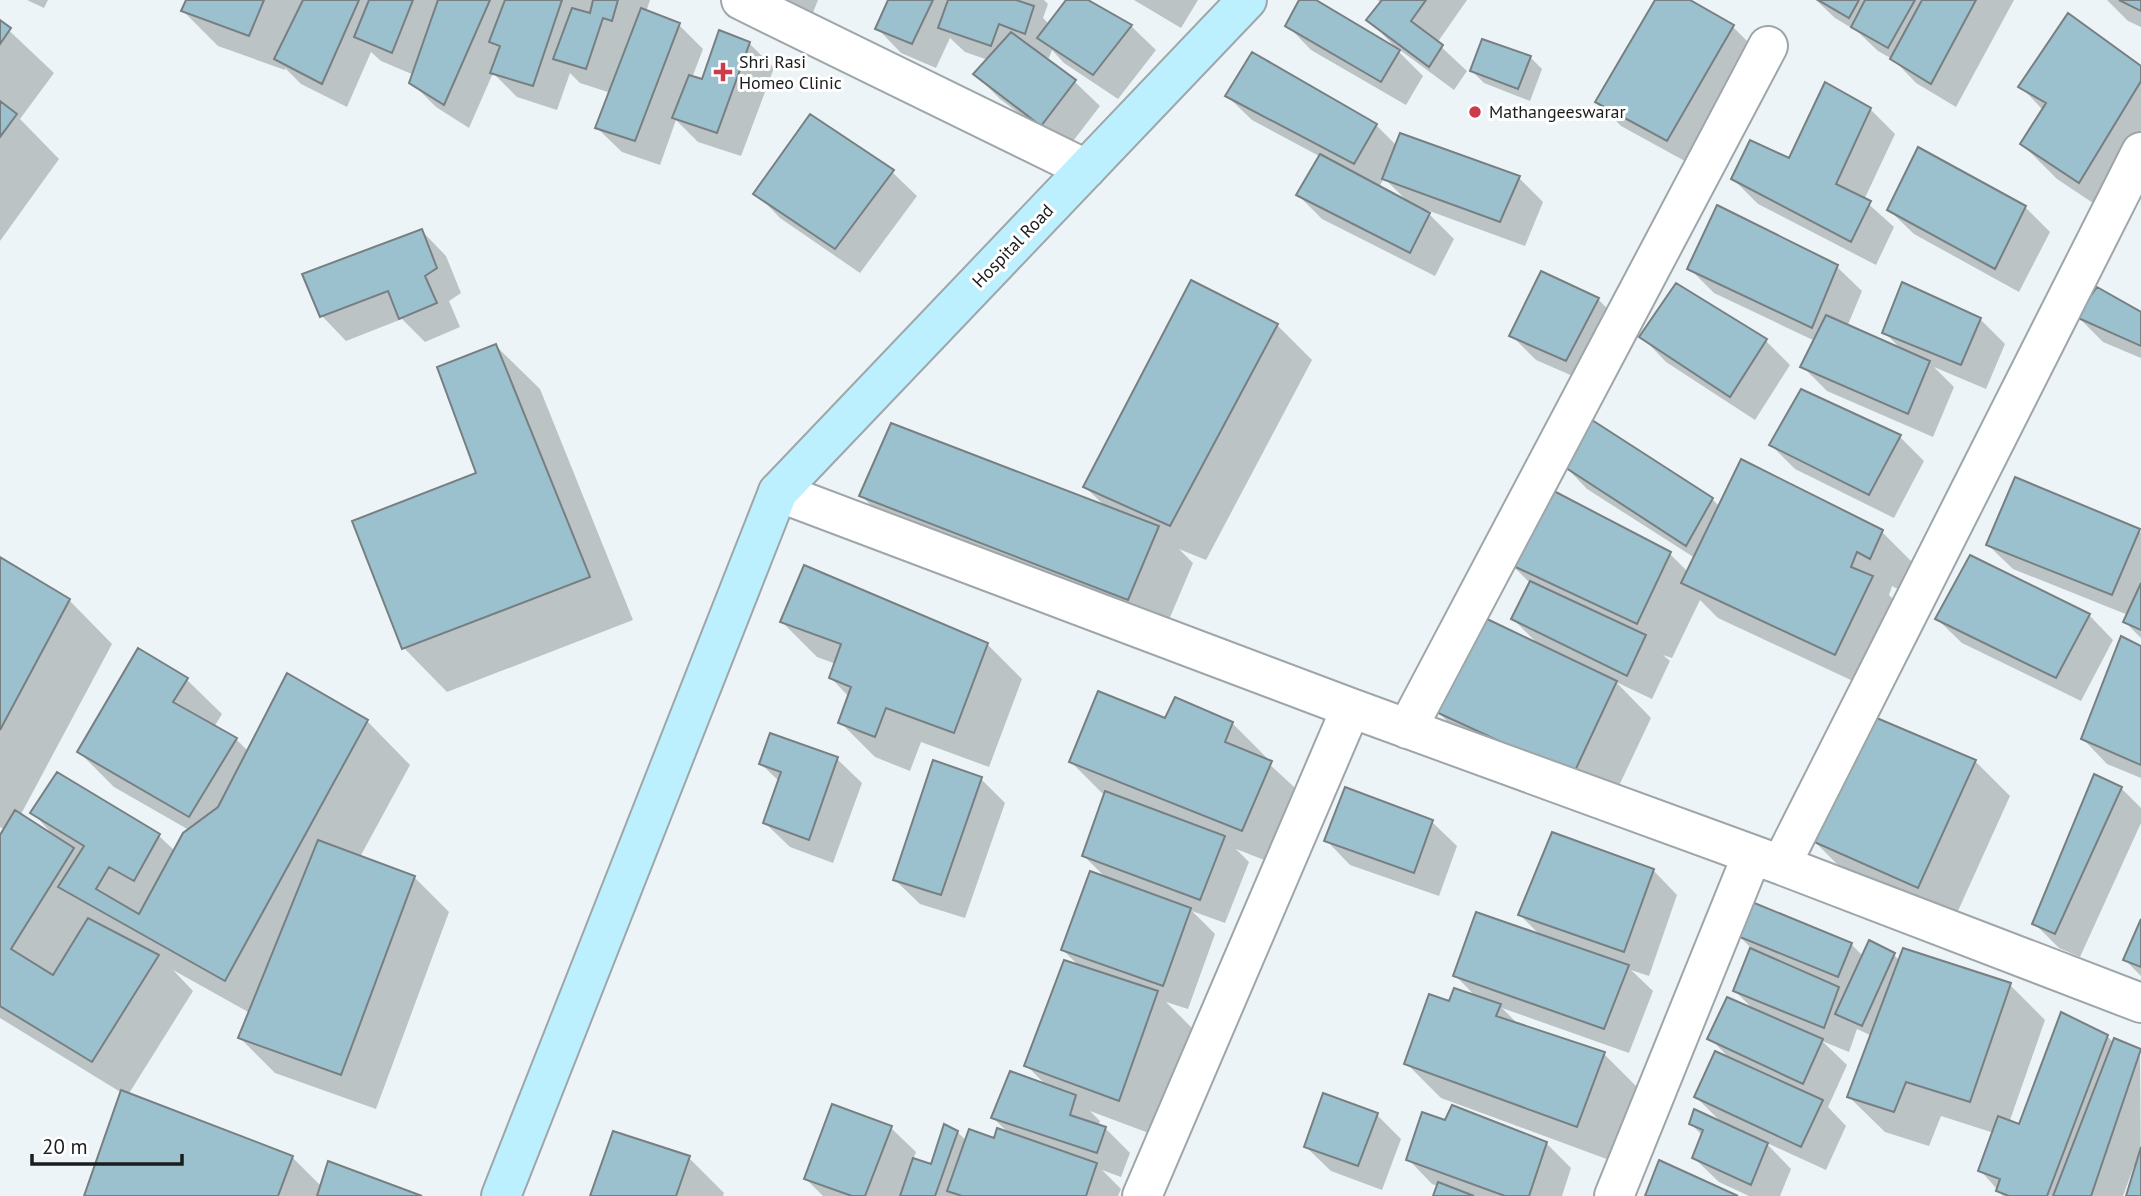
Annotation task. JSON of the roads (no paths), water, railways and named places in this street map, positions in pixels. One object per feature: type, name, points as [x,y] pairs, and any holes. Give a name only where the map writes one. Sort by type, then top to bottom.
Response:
[{"type":"main road","name":"Hospital Road","points":[[778,492],[1247,0]]},
{"type":"main road","points":[[501,1196],[778,492]]},
{"type":"street","points":[[741,0],[1086,169]]},
{"type":"street","points":[[1407,729],[1768,46]]},
{"type":"street","points":[[1614,1196],[1766,860],[2141,152]]},
{"type":"street","points":[[778,492],[1407,729],[1766,860],[2141,1003]]},
{"type":"street","points":[[1142,1196],[1351,708]]},
{"type":"place","name":"Shri Rasi Homeo Clinic","points":[[723,72]]},
{"type":"place","name":"Mathangeeswarar","points":[[1475,112]]}]
